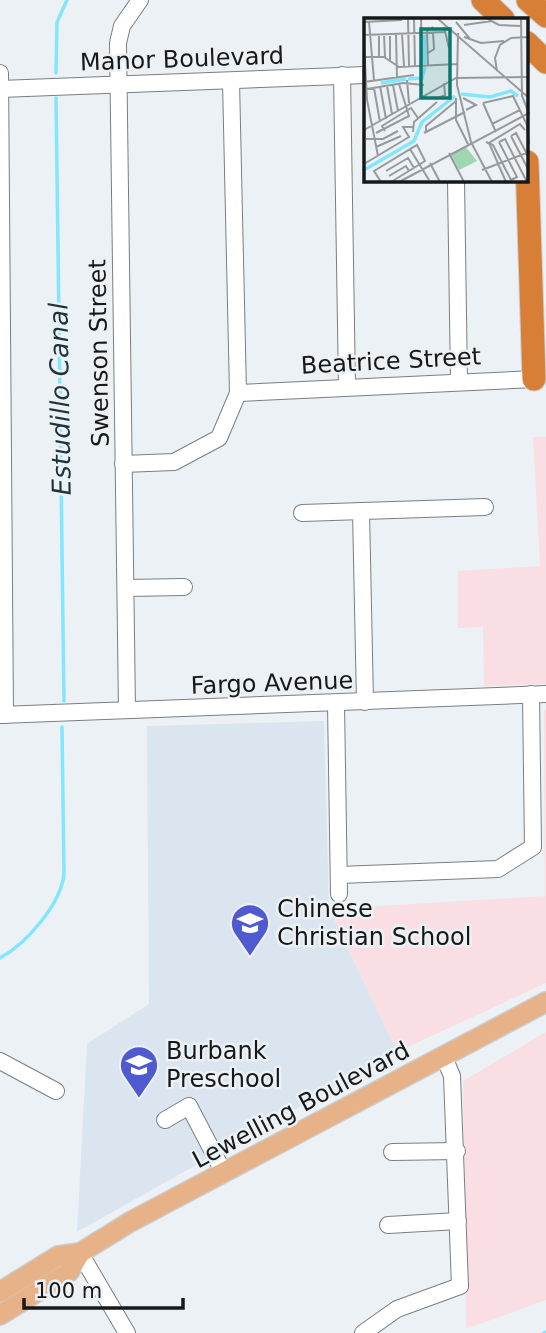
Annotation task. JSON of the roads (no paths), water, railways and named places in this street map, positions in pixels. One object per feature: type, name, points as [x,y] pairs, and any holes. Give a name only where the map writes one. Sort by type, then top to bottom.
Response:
[{"type":"highway","points":[[465,0],[481,18]]},
{"type":"highway","points":[[483,0],[502,18]]},
{"type":"highway","points":[[528,0],[546,16]]},
{"type":"highway","points":[[528,44],[546,62]]},
{"type":"highway","points":[[528,176],[542,376]]},
{"type":"main road","name":"Lewelling Boulevard","points":[[0,1315],[68,1272],[80,1254],[130,1223],[546,1002]]},
{"type":"main road","name":"Lewelling Boulevard","points":[[0,1292],[58,1256],[80,1254]]},
{"type":"street","name":"Swenson Street","points":[[127,710],[118,43],[122,26],[140,0]]},
{"type":"street","points":[[0,73],[3,715]]},
{"type":"street","points":[[342,75],[347,387]]},
{"type":"street","name":"Manor Boulevard","points":[[0,89],[364,75]]},
{"type":"street","points":[[123,464],[174,462],[219,438],[238,393],[231,81]]},
{"type":"street","points":[[456,182],[459,382]]},
{"type":"street","name":"Beatrice Street","points":[[238,393],[542,376]]},
{"type":"street","points":[[302,513],[485,507]]},
{"type":"street","points":[[361,511],[365,702]]},
{"type":"street","points":[[126,588],[184,587]]},
{"type":"street","points":[[339,875],[498,869],[533,847],[538,694]]},
{"type":"street","name":"Fargo Avenue","points":[[3,715],[538,694]]},
{"type":"street","points":[[336,704],[339,894]]},
{"type":"street","points":[[363,1333],[397,1308],[460,1286],[453,1076],[444,1057]]},
{"type":"street","points":[[0,1061],[55,1091]]},
{"type":"street","points":[[165,1120],[189,1106],[224,1172]]},
{"type":"street","points":[[392,1152],[457,1151]]},
{"type":"street","points":[[388,1225],[458,1221]]},
{"type":"street","points":[[80,1254],[120,1331]]},
{"type":"waterway","name":"Estudillo Canal","points":[[56,73],[57,22],[67,0]]},
{"type":"waterway","name":"Estudillo Canal","points":[[56,98],[64,701]]},
{"type":"waterway","name":"Estudillo Canal","points":[[0,958],[21,943],[41,922],[62,885],[62,727]]},
{"type":"place","name":"Chinese Christian School","points":[[250,957]]},
{"type":"place","name":"Burbank Preschool","points":[[139,1099]]}]
